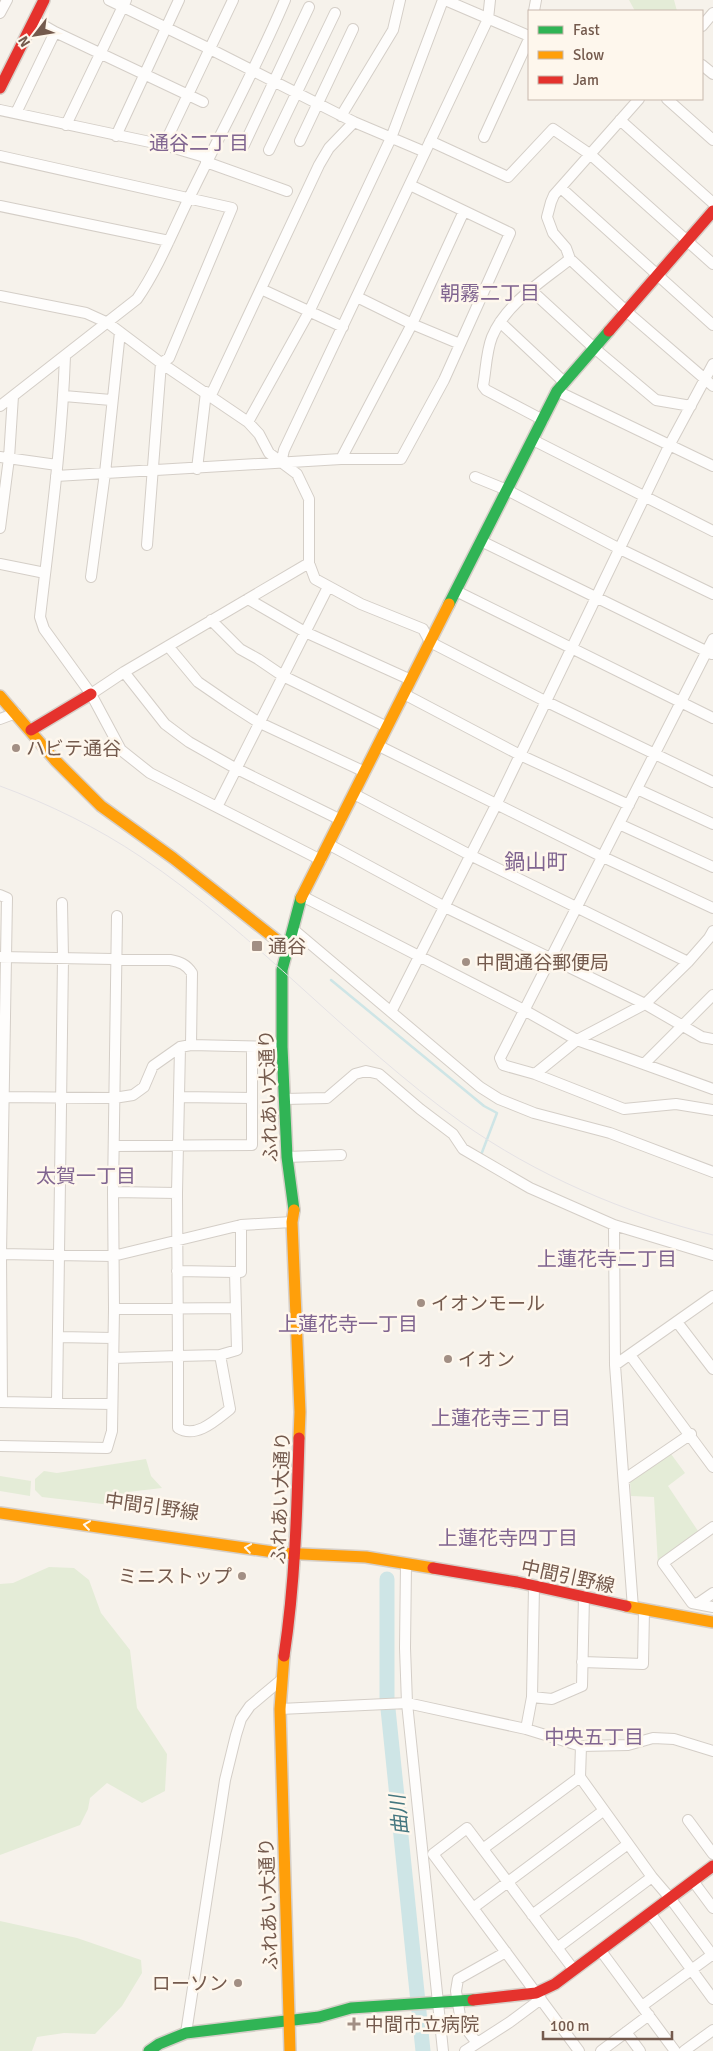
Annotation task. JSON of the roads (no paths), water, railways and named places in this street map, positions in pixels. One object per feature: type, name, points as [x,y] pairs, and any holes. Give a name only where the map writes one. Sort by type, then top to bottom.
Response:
[{"type":"street","points":[[0,13],[6,0]]},
{"type":"street","points":[[0,88],[44,0]]},
{"type":"street","points":[[109,0],[124,4],[166,28],[210,48],[341,116],[425,152]]},
{"type":"street","points":[[116,136],[179,0]]},
{"type":"street","points":[[164,145],[233,0]]},
{"type":"street","points":[[0,406],[137,299],[150,280],[207,160],[254,71],[285,0]]},
{"type":"street","points":[[341,116],[393,30],[400,0]]},
{"type":"street","points":[[248,422],[309,312],[391,138],[444,0],[528,37]]},
{"type":"street","points":[[281,464],[284,450],[488,19],[490,0]]},
{"type":"street","points":[[66,125],[124,4]]},
{"type":"street","points":[[244,145],[309,7]]},
{"type":"street","points":[[269,150],[335,13]]},
{"type":"street","points":[[703,25],[713,13]]},
{"type":"street","points":[[34,20],[100,54],[203,102]]},
{"type":"street","points":[[300,141],[353,29]]},
{"type":"street","points":[[16,113],[55,32]]},
{"type":"street","points":[[484,137],[528,39]]},
{"type":"street","points":[[703,66],[713,74]]},
{"type":"street","points":[[638,100],[551,202],[548,217],[553,233],[566,248],[570,258],[626,311],[713,386]]},
{"type":"street","points":[[669,100],[713,140]]},
{"type":"street","points":[[0,110],[164,145],[287,191]]},
{"type":"street","points":[[620,120],[713,203]]},
{"type":"street","points":[[197,469],[208,394],[324,157],[329,148],[354,122]]},
{"type":"street","points":[[430,141],[508,177],[552,129],[591,155],[713,264]]},
{"type":"street","points":[[0,156],[232,208],[169,358],[161,363]]},
{"type":"street","points":[[56,476],[152,472],[341,459],[401,460],[444,380],[510,233],[410,185]]},
{"type":"street","points":[[562,188],[713,325]]},
{"type":"street","points":[[0,206],[169,241]]},
{"type":"street","points":[[341,459],[412,324],[464,210]]},
{"type":"street","name":"ふれあい大通り","points":[[290,2051],[280,1708],[281,1680],[291,1611],[296,1553],[300,1402],[292,1222],[294,1208],[287,1157],[282,1047],[282,970],[287,948],[294,930],[302,896],[561,387],[713,211]]},
{"type":"street","points":[[543,420],[486,390],[483,386],[491,339],[500,322],[517,302],[570,258]]},
{"type":"street","points":[[261,289],[343,327]]},
{"type":"street","points":[[532,291],[593,348],[656,400],[691,406]]},
{"type":"street","points":[[0,296],[86,313],[108,323],[161,363],[248,422],[259,434],[269,453],[281,464],[297,474],[309,500],[309,563],[315,580],[361,604],[423,630],[430,642],[545,701],[713,782]]},
{"type":"street","points":[[357,297],[412,324],[460,344]]},
{"type":"street","points":[[500,322],[561,387],[713,466]]},
{"type":"street","points":[[91,577],[105,473],[111,400],[120,332]]},
{"type":"street","points":[[65,356],[64,396],[40,617],[42,623],[92,694],[122,750],[134,762],[150,773],[321,860]]},
{"type":"street","points":[[147,545],[161,363]]},
{"type":"street","points":[[391,1012],[496,805],[644,496],[713,364]]},
{"type":"street","points":[[0,528],[5,457],[13,396]]},
{"type":"street","points":[[64,396],[111,400]]},
{"type":"street","points":[[533,440],[713,531]]},
{"type":"street","points":[[5,457],[57,465]]},
{"type":"street","points":[[475,476],[507,490],[620,549],[713,594]]},
{"type":"street","points":[[481,541],[710,653]]},
{"type":"street","points":[[31,730],[92,694],[124,672],[309,563]]},
{"type":"street","points":[[0,564],[45,573]]},
{"type":"street","points":[[216,807],[328,587]]},
{"type":"street","points":[[456,591],[713,718]]},
{"type":"street","points":[[248,599],[305,632],[411,680]]},
{"type":"street","points":[[211,620],[240,649],[258,658],[283,676],[387,727]]},
{"type":"street","points":[[713,639],[710,653],[680,703],[500,1058],[503,1065],[535,1074],[624,1109],[676,1104],[713,1110]]},
{"type":"street","points":[[168,646],[198,682],[258,722],[366,772]]},
{"type":"street","points":[[124,672],[165,724],[189,742],[235,768],[341,820]]},
{"type":"street","points":[[404,694],[520,754],[628,805]]},
{"type":"street","points":[[0,696],[68,774],[101,806],[173,858],[287,948]]},
{"type":"street","points":[[0,719],[16,713]]},
{"type":"street","points":[[379,746],[603,857],[713,908]]},
{"type":"street","points":[[637,789],[713,824]]},
{"type":"street","points":[[354,794],[470,856],[688,962]]},
{"type":"street","points":[[620,824],[713,866]]},
{"type":"street","points":[[328,844],[550,959],[645,1004],[702,1037],[713,1039]]},
{"type":"street","points":[[0,895],[7,898],[3,957],[0,1254],[1,1402],[112,1404]]},
{"type":"street","points":[[302,896],[419,958],[524,1010],[577,1040],[713,1089]]},
{"type":"street","points":[[57,1402],[63,958],[62,903]]},
{"type":"street","points":[[0,1446],[107,1448],[112,1431],[117,916]]},
{"type":"street","points":[[294,930],[480,1087],[500,1099],[534,1113],[610,1133],[713,1172]]},
{"type":"street","points":[[535,1074],[577,1040],[645,1004],[688,962],[713,931]]},
{"type":"street","points":[[3,957],[170,960],[187,966],[192,973],[180,1097],[177,1192],[178,1428],[184,1432],[199,1430],[230,1409],[220,1355]]},
{"type":"street","points":[[645,1064],[713,995]]},
{"type":"street","points":[[2,1097],[114,1098],[133,1095],[144,1087],[153,1066],[186,1046],[282,1047]]},
{"type":"street","points":[[114,1146],[252,1145],[252,1047]]},
{"type":"street","points":[[285,1099],[327,1098],[355,1074],[366,1071],[379,1074],[453,1134],[464,1149],[530,1188],[614,1225],[713,1255]]},
{"type":"street","points":[[180,1097],[252,1098]]},
{"type":"street","points":[[287,1157],[341,1155]]},
{"type":"street","points":[[113,1192],[177,1192]]},
{"type":"street","points":[[0,1254],[113,1256],[241,1226],[292,1222]]},
{"type":"street","points":[[582,1662],[643,1664],[624,1479],[615,1365],[614,1225]]},
{"type":"street","points":[[178,1271],[241,1272],[241,1226]]},
{"type":"street","points":[[114,1358],[220,1355],[237,1350],[235,1272]]},
{"type":"street","points":[[615,1365],[713,1296]]},
{"type":"street","points":[[114,1309],[236,1308]]},
{"type":"street","points":[[676,1322],[713,1369]]},
{"type":"street","points":[[59,1337],[113,1338]]},
{"type":"street","points":[[630,1355],[711,1461]]},
{"type":"street","points":[[624,1479],[690,1434]]},
{"type":"street","name":"中間引野線","points":[[0,1502],[280,1543],[296,1553]]},
{"type":"street","name":"中間引野線","points":[[0,1513],[280,1553],[376,1559],[403,1563],[534,1586],[638,1609],[713,1622]]},
{"type":"street","points":[[713,1527],[663,1563],[692,1604],[713,1608]]},
{"type":"street","points":[[403,1563],[405,1648],[402,1702],[433,2002],[443,2051]]},
{"type":"street","points":[[526,1729],[532,1697],[534,1586]]},
{"type":"street","points":[[697,1604],[713,1593]]},
{"type":"street","points":[[532,1697],[552,1699],[582,1686],[584,1596]]},
{"type":"street","points":[[186,2033],[225,1780],[236,1735],[241,1719],[250,1706],[281,1680]]},
{"type":"street","points":[[280,1708],[402,1702],[526,1729],[582,1746],[628,1745],[653,1738],[674,1739],[713,1751]]},
{"type":"street","points":[[582,1746],[580,1778],[652,1878],[670,1898],[713,1955],[642,2006]]},
{"type":"street","points":[[484,1848],[580,1778]]},
{"type":"street","points":[[473,1908],[603,1810]]},
{"type":"street","points":[[688,1820],[713,1854]]},
{"type":"street","points":[[574,1970],[484,1848],[467,1828],[433,1854],[579,2051]]},
{"type":"street","points":[[532,1914],[628,1844]]},
{"type":"street","points":[[465,2051],[510,2022],[539,1996],[713,1866]]},
{"type":"street","points":[[557,1948],[652,1878]]},
{"type":"street","points":[[692,1881],[713,1908]]},
{"type":"street","points":[[650,1914],[713,1998]]},
{"type":"street","points":[[601,1950],[675,2051]]},
{"type":"street","points":[[477,2043],[461,2022],[456,1991],[458,1979],[506,1952]]},
{"type":"street","points":[[149,2051],[159,2044],[186,2033],[318,2017],[351,2008],[539,1996]]},
{"type":"street","points":[[601,2051],[649,2015]]},
{"type":"street","points":[[684,2051],[713,2030]]},
{"type":"street","points":[[626,2032],[640,2051]]},
{"type":"waterway","points":[[331,980],[484,1106],[497,1113],[481,1155]]},
{"type":"waterway","name":"曲川","points":[[387,1579],[387,1699],[423,2051]]},
{"type":"tram line","points":[[0,786],[55,809],[125,846],[183,887],[263,953],[420,1091],[490,1141],[550,1175],[614,1204],[647,1216],[713,1235]]},
{"type":"place","name":"ハビテ通谷","points":[[16,748]]},
{"type":"place","name":"通谷","points":[[257,946]]},
{"type":"place","name":"中間通谷郵便局","points":[[466,962]]},
{"type":"place","name":"イオンモール","points":[[421,1303]]},
{"type":"place","name":"イオン","points":[[448,1359]]},
{"type":"place","name":"ミニストップ","points":[[242,1576]]},
{"type":"place","name":"ローソン","points":[[238,1983]]},
{"type":"place","name":"中間市立病院","points":[[354,2024]]},
{"type":"district","name":"通谷二丁目","points":[[199,143]]},
{"type":"district","name":"朝霧二丁目","points":[[490,293]]},
{"type":"district","name":"鍋山町","points":[[536,862]]},
{"type":"district","name":"太賀一丁目","points":[[86,1176]]},
{"type":"district","name":"上蓮花寺二丁目","points":[[607,1259]]},
{"type":"district","name":"上蓮花寺一丁目","points":[[348,1324]]},
{"type":"district","name":"上蓮花寺三丁目","points":[[501,1418]]},
{"type":"district","name":"上蓮花寺四丁目","points":[[508,1538]]},
{"type":"district","name":"中央五丁目","points":[[594,1737]]}]
